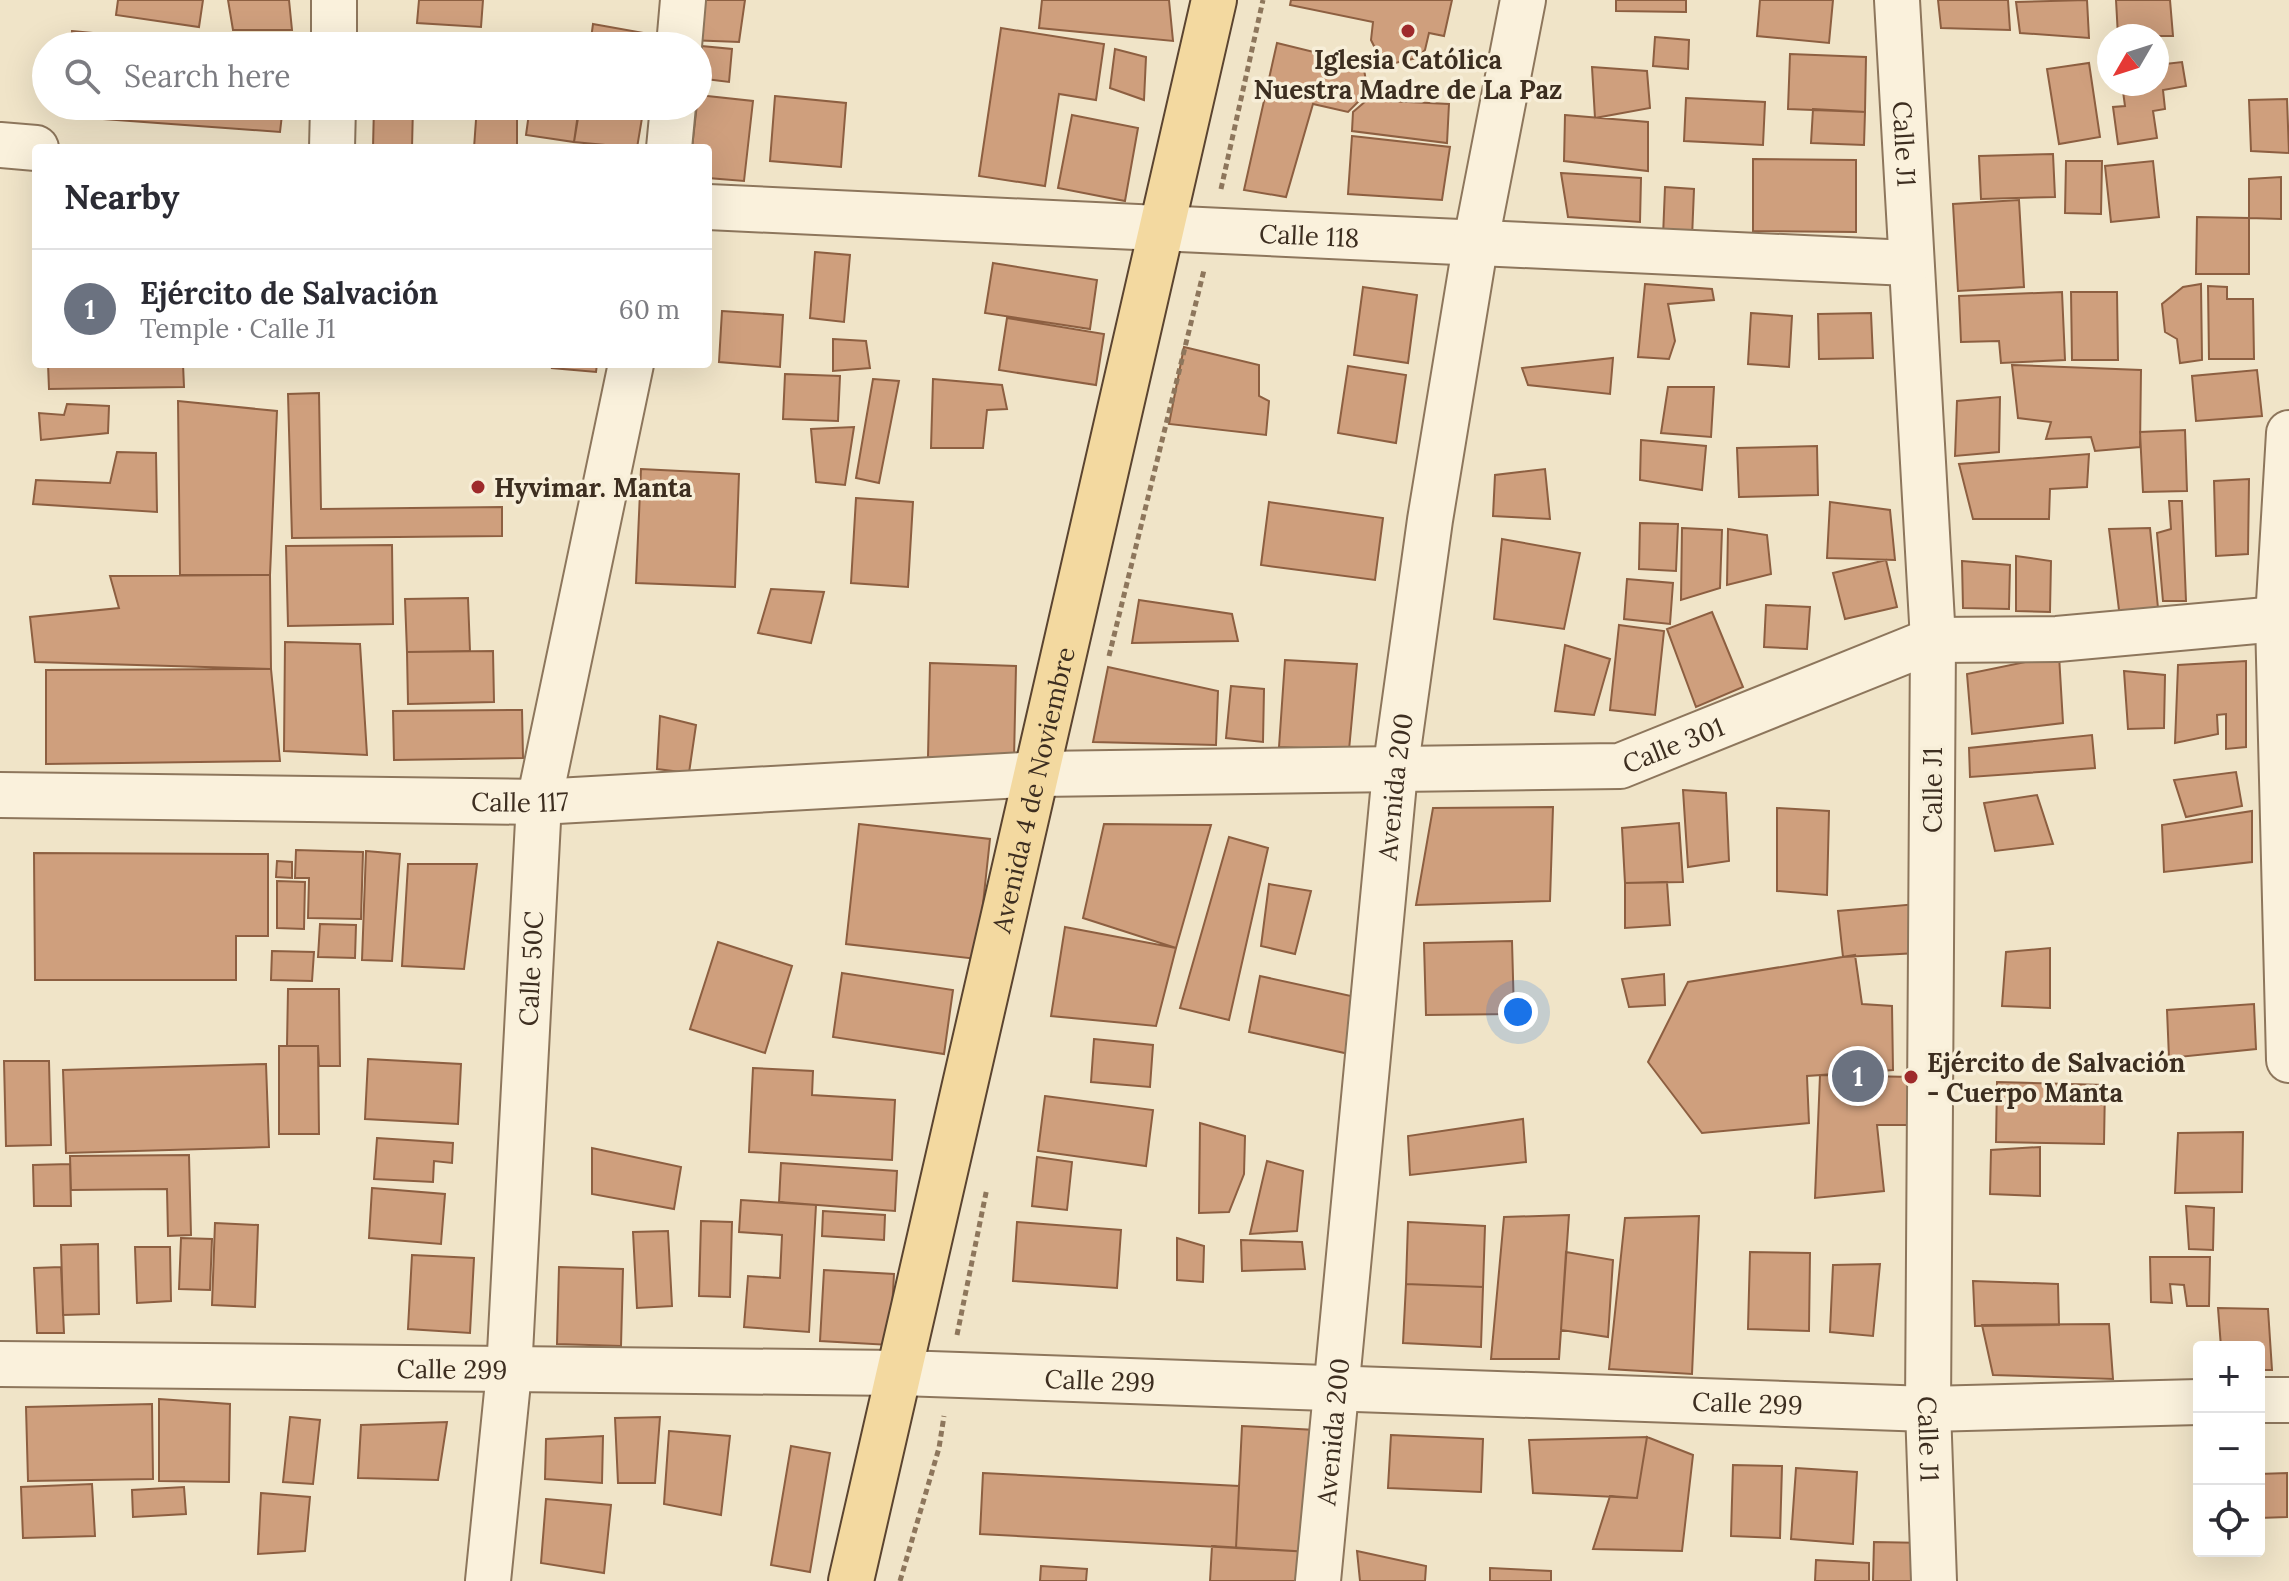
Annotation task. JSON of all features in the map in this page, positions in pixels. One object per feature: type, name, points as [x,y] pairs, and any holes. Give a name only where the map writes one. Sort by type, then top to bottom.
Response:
[{"type":"main road","name":"Avenida 4 de Noviembre","points":[[851,1581],[1039,774],[1214,0]]},
{"type":"street","points":[[334,0],[334,32]]},
{"type":"street","points":[[680,32],[683,0]]},
{"type":"street","name":"Avenida 200","points":[[1318,1581],[1395,772],[1430,520],[1476,241],[1523,0]]},
{"type":"street","name":"Calle J1","points":[[1897,0],[1909,263],[1933,640],[1928,1409],[1934,1581]]},
{"type":"street","points":[[332,144],[333,120]]},
{"type":"street","points":[[669,144],[672,120]]},
{"type":"street","points":[[0,145],[32,148]]},
{"type":"street","name":"Calle 118","points":[[712,207],[1909,263]]},
{"type":"street","name":"Calle 50C","points":[[488,1581],[509,1372],[539,802],[630,368]]},
{"type":"street","points":[[2289,433],[2283,619],[2289,1060]]},
{"type":"street","name":"Calle 301","points":[[1039,774],[1395,772],[1620,766],[1933,640],[2057,639],[2283,619]]},
{"type":"street","name":"Calle 117","points":[[0,795],[539,802],[1039,774]]},
{"type":"street","name":"Calle 299","points":[[0,1364],[509,1372],[901,1373],[1928,1409],[2193,1402]]},
{"type":"street","points":[[2265,1400],[2289,1400]]},
{"type":"building","points":[[118,0],[203,0],[199,27],[116,15]]},
{"type":"building","points":[[228,0],[289,0],[292,30],[233,30]]},
{"type":"building","points":[[419,0],[483,0],[481,27],[417,23]]},
{"type":"building","points":[[693,0],[745,0],[739,42],[712,41],[712,32],[689,32]]},
{"type":"building","points":[[1042,0],[1169,0],[1173,41],[1039,28]]},
{"type":"building","name":"Iglesia Católica Nuestra Madre de La Paz","points":[[1291,0],[1452,0],[1444,36],[1429,33],[1425,50],[1417,58],[1395,63],[1376,50],[1371,40],[1373,22],[1290,5]]},
{"type":"building","points":[[1616,0],[1686,0],[1686,12],[1616,11]]},
{"type":"building","points":[[1760,0],[1833,0],[1829,43],[1757,36]]},
{"type":"building","points":[[1938,0],[2008,0],[2010,30],[1941,28]]},
{"type":"building","points":[[2087,0],[2089,38],[2020,33],[2016,2]]},
{"type":"building","points":[[2116,0],[2170,0],[2173,36],[2169,36],[2169,24],[2117,24]]},
{"type":"building","points":[[593,24],[638,32],[592,32]]},
{"type":"building","points":[[1001,28],[1104,44],[1096,100],[1059,94],[1045,186],[979,176]]},
{"type":"building","points":[[1655,37],[1689,40],[1688,69],[1653,66]]},
{"type":"building","points":[[1277,43],[1363,64],[1368,92],[1348,112],[1313,104],[1286,197],[1244,190]]},
{"type":"building","points":[[712,47],[732,49],[729,82],[712,80]]},
{"type":"building","points":[[1115,49],[1146,57],[1144,100],[1110,88]]},
{"type":"building","points":[[1790,54],[1866,57],[1865,112],[1788,109]]},
{"type":"building","points":[[2182,62],[2186,86],[2169,89],[2169,64]]},
{"type":"building","points":[[2089,63],[2100,137],[2059,144],[2047,69]]},
{"type":"building","points":[[1592,67],[1647,71],[1650,108],[1595,118]]},
{"type":"building","points":[[775,96],[846,103],[841,167],[770,161]]},
{"type":"building","points":[[2124,96],[2164,96],[2165,109],[2153,111],[2157,138],[2118,144],[2113,107],[2125,106]]},
{"type":"building","points":[[712,97],[753,101],[744,181],[712,178],[712,144],[692,144],[695,120],[712,120]]},
{"type":"building","points":[[1686,98],[1765,102],[1763,145],[1684,141]]},
{"type":"building","points":[[2287,99],[2289,153],[2251,151],[2249,100]]},
{"type":"building","points":[[1367,100],[1449,104],[1447,143],[1352,131],[1353,112]]},
{"type":"building","points":[[1813,109],[1865,112],[1864,145],[1811,143]]},
{"type":"building","points":[[1072,115],[1138,128],[1125,201],[1058,188]]},
{"type":"building","points":[[1565,115],[1648,122],[1648,171],[1564,161]]},
{"type":"building","points":[[117,120],[281,120],[280,132]]},
{"type":"building","points":[[374,120],[413,120],[412,144],[373,144]]},
{"type":"building","points":[[476,120],[517,120],[517,144],[474,144]]},
{"type":"building","points":[[528,120],[577,120],[574,142],[526,135]]},
{"type":"building","points":[[578,120],[642,120],[638,144],[574,142]]},
{"type":"building","points":[[1352,136],[1450,147],[1442,200],[1348,194]]},
{"type":"building","points":[[2053,154],[2055,197],[1981,199],[1979,156]]},
{"type":"building","points":[[1753,159],[1856,160],[1856,232],[1753,231]]},
{"type":"building","points":[[2066,161],[2102,161],[2101,214],[2065,213]]},
{"type":"building","points":[[2153,161],[2159,217],[2111,222],[2105,166]]},
{"type":"building","points":[[1561,173],[1641,178],[1640,222],[1568,217]]},
{"type":"building","points":[[2281,177],[2281,219],[2249,218],[2249,179]]},
{"type":"building","points":[[1665,187],[1694,189],[1692,238],[1663,237]]},
{"type":"building","points":[[2019,200],[2024,287],[1958,291],[1953,204]]},
{"type":"building","points":[[2197,217],[2249,218],[2249,274],[2196,274]]},
{"type":"building","points":[[815,252],[850,255],[844,322],[810,318]]},
{"type":"building","points":[[993,263],[1097,280],[1090,329],[985,313]]},
{"type":"building","points":[[1645,284],[1712,289],[1714,300],[1668,304],[1675,341],[1669,359],[1638,357]]},
{"type":"building","points":[[2201,284],[2202,360],[2180,363],[2177,339],[2165,332],[2162,304],[2183,287]]},
{"type":"building","points":[[2208,286],[2227,287],[2227,299],[2253,299],[2254,359],[2209,359]]},
{"type":"building","points":[[1363,287],[1417,295],[1408,363],[1354,355]]},
{"type":"building","points":[[2062,292],[2065,360],[2001,363],[1999,341],[1961,342],[1959,296]]},
{"type":"building","points":[[2071,292],[2117,292],[2118,360],[2072,360]]},
{"type":"building","points":[[722,311],[783,315],[780,367],[719,362]]},
{"type":"building","points":[[1751,313],[1792,316],[1789,367],[1748,364]]},
{"type":"building","points":[[1871,313],[1873,358],[1819,359],[1818,314]]},
{"type":"building","points":[[1007,318],[1104,334],[1096,385],[999,370]]},
{"type":"building","points":[[833,339],[866,341],[870,368],[833,371]]},
{"type":"building","points":[[1184,347],[1259,365],[1259,396],[1269,401],[1266,435],[1169,424]]},
{"type":"building","points":[[1613,358],[1610,394],[1528,385],[1522,368]]},
{"type":"building","points":[[2012,365],[2141,370],[2140,447],[2095,451],[2091,437],[2046,439],[2051,422],[2018,418]]},
{"type":"building","points":[[1348,366],[1406,375],[1396,443],[1338,433]]},
{"type":"building","points":[[48,368],[183,368],[184,387],[49,389]]},
{"type":"building","points":[[552,368],[596,368],[596,372]]},
{"type":"building","points":[[2257,370],[2262,416],[2196,421],[2192,376]]},
{"type":"building","points":[[785,374],[840,376],[838,421],[783,419]]},
{"type":"building","points":[[873,379],[899,381],[879,483],[856,478]]},
{"type":"building","points":[[933,379],[1002,385],[1007,409],[987,410],[983,448],[931,448]]},
{"type":"building","points":[[1668,387],[1714,387],[1711,437],[1661,433]]},
{"type":"building","points":[[319,393],[321,509],[502,507],[502,536],[292,538],[288,394]]},
{"type":"building","points":[[2000,397],[1999,452],[1955,456],[1957,401]]},
{"type":"building","points":[[178,401],[277,411],[270,575],[180,575]]},
{"type":"building","points":[[67,404],[109,406],[108,433],[41,440],[39,413],[64,415]]},
{"type":"building","points":[[854,427],[845,485],[816,482],[811,429]]},
{"type":"building","points":[[2185,430],[2187,491],[2143,492],[2140,432]]},
{"type":"building","points":[[1641,440],[1706,446],[1702,490],[1640,480]]},
{"type":"building","points":[[1817,446],[1818,495],[1739,497],[1737,448]]},
{"type":"building","points":[[117,452],[156,453],[157,512],[33,504],[36,480],[110,483]]},
{"type":"building","points":[[2089,454],[2087,487],[2050,489],[2049,519],[1973,519],[1959,464]]},
{"type":"building","points":[[641,469],[739,474],[735,587],[636,583]]},
{"type":"building","points":[[1545,469],[1550,519],[1493,516],[1495,475]]},
{"type":"building","points":[[2249,479],[2248,554],[2216,556],[2214,481]]},
{"type":"building","points":[[856,498],[913,502],[908,587],[851,583]]},
{"type":"building","points":[[2169,501],[2182,501],[2186,601],[2163,601],[2157,533],[2171,529]]},
{"type":"building","points":[[1269,502],[1383,518],[1375,580],[1261,565]]},
{"type":"building","points":[[1830,502],[1890,510],[1895,560],[1827,558]]},
{"type":"building","points":[[1640,523],[1678,524],[1676,571],[1639,569]]},
{"type":"building","points":[[1682,528],[1722,530],[1720,588],[1681,600]]},
{"type":"building","points":[[2150,528],[2158,608],[2120,618],[2109,529]]},
{"type":"building","points":[[1728,529],[1767,535],[1771,574],[1727,585]]},
{"type":"building","points":[[1502,539],[1580,553],[1564,629],[1494,619]]},
{"type":"building","points":[[392,545],[393,624],[288,626],[286,546]]},
{"type":"building","points":[[2016,556],[2051,561],[2050,612],[2016,611]]},
{"type":"building","points":[[1886,560],[1897,607],[1845,619],[1833,573]]},
{"type":"building","points":[[1962,561],[2010,565],[2009,609],[1963,608]]},
{"type":"building","points":[[270,575],[271,669],[35,662],[30,617],[119,608],[110,576]]},
{"type":"building","points":[[1627,579],[1673,583],[1670,624],[1624,619]]},
{"type":"building","points":[[771,589],[824,592],[811,643],[758,633]]},
{"type":"building","points":[[468,598],[470,651],[407,652],[405,599]]},
{"type":"building","points":[[1139,600],[1232,614],[1238,641],[1132,643]]},
{"type":"building","points":[[1766,605],[1810,607],[1807,649],[1764,647]]},
{"type":"building","points":[[1712,612],[1743,687],[1696,707],[1667,629]]},
{"type":"building","points":[[1619,625],[1664,631],[1655,715],[1610,710]]},
{"type":"building","points":[[285,642],[360,644],[367,755],[284,751]]},
{"type":"building","points":[[1565,645],[1610,659],[1594,715],[1555,711]]},
{"type":"building","points":[[493,651],[494,702],[408,704],[407,652]]},
{"type":"building","points":[[2059,655],[2063,723],[1972,734],[1967,674]]},
{"type":"building","points":[[1285,660],[1357,664],[1349,750],[1279,747]]},
{"type":"building","points":[[2246,661],[2246,747],[2226,749],[2226,714],[2217,715],[2218,734],[2175,743],[2178,665]]},
{"type":"building","points":[[930,663],[1016,666],[1014,759],[928,757]]},
{"type":"building","points":[[1108,667],[1218,691],[1216,745],[1093,742]]},
{"type":"building","points":[[271,669],[280,761],[46,764],[46,670]]},
{"type":"building","points":[[2124,671],[2165,675],[2164,728],[2128,729]]},
{"type":"building","points":[[1231,686],[1264,689],[1263,742],[1226,738]]},
{"type":"building","points":[[522,710],[523,758],[394,760],[393,711]]},
{"type":"building","points":[[660,716],[696,725],[689,773],[657,769]]},
{"type":"building","points":[[2092,735],[2095,768],[1970,777],[1969,748]]},
{"type":"building","points":[[2236,772],[2242,806],[2186,817],[2174,780]]},
{"type":"building","points":[[1683,790],[1726,793],[1729,861],[1688,867]]},
{"type":"building","points":[[2037,795],[2053,844],[1995,851],[1984,803]]},
{"type":"building","points":[[1553,807],[1550,901],[1416,905],[1433,808]]},
{"type":"building","points":[[1777,808],[1829,811],[1827,895],[1777,891]]},
{"type":"building","points":[[2252,811],[2252,862],[2164,872],[2162,825]]},
{"type":"building","points":[[1679,823],[1683,882],[1625,883],[1622,828]]},
{"type":"building","points":[[859,824],[990,839],[977,959],[846,944]]},
{"type":"building","points":[[1104,824],[1211,825],[1176,948],[1083,918]]},
{"type":"building","points":[[1229,837],[1268,848],[1229,1020],[1180,1008]]},
{"type":"building","points":[[296,850],[363,852],[361,919],[308,918],[309,878],[295,878]]},
{"type":"building","points":[[366,851],[400,854],[392,961],[362,960]]},
{"type":"building","points":[[34,853],[268,854],[268,936],[236,936],[236,980],[35,980]]},
{"type":"building","points":[[277,861],[292,862],[292,878],[276,877]]},
{"type":"building","points":[[408,864],[477,864],[464,969],[402,966]]},
{"type":"building","points":[[277,881],[305,882],[304,929],[277,928]]},
{"type":"building","points":[[1667,882],[1670,925],[1625,928],[1625,883]]},
{"type":"building","points":[[1269,884],[1311,891],[1295,954],[1261,946]]},
{"type":"building","points":[[1917,904],[1918,953],[1843,957],[1838,911]]},
{"type":"building","points":[[320,924],[356,925],[355,958],[318,957]]},
{"type":"building","points":[[1065,927],[1176,948],[1156,1026],[1051,1016]]},
{"type":"building","points":[[1512,941],[1514,1014],[1426,1015],[1424,943]]},
{"type":"building","points":[[718,942],[792,966],[765,1053],[690,1029]]},
{"type":"building","points":[[2050,948],[2050,1008],[2002,1006],[2006,952]]},
{"type":"building","points":[[272,951],[314,952],[312,981],[271,980]]},
{"type":"building","points":[[1855,955],[1862,1004],[1892,1006],[1893,1070],[1807,1076],[1809,1123],[1702,1133],[1648,1062],[1688,982]]},
{"type":"building","points":[[842,973],[953,990],[944,1054],[833,1037]]},
{"type":"building","points":[[1664,974],[1665,1005],[1629,1007],[1622,979]]},
{"type":"building","points":[[1260,976],[1360,998],[1349,1054],[1249,1032]]},
{"type":"building","points":[[288,989],[339,989],[340,1066],[319,1066],[318,1046],[287,1046]]},
{"type":"building","points":[[2254,1004],[2256,1049],[2169,1058],[2167,1010]]},
{"type":"building","points":[[1094,1039],[1153,1045],[1150,1087],[1091,1082]]},
{"type":"building","points":[[279,1046],[318,1046],[319,1134],[279,1134]]},
{"type":"building","points":[[368,1059],[461,1064],[458,1124],[365,1119]]},
{"type":"building","points":[[4,1061],[49,1061],[51,1145],[6,1146]]},
{"type":"building","points":[[266,1064],[269,1147],[66,1153],[63,1070]]},
{"type":"building","points":[[753,1068],[813,1071],[812,1095],[895,1100],[892,1160],[749,1152]]},
{"type":"building","points":[[1820,1075],[1911,1077],[1912,1125],[1877,1125],[1884,1191],[1815,1198]]},
{"type":"building","points":[[1997,1082],[2105,1085],[2104,1144],[1996,1142]]},
{"type":"building","points":[[1045,1096],[1153,1110],[1146,1166],[1038,1151]]},
{"type":"building","points":[[1523,1119],[1526,1162],[1410,1175],[1408,1136]]},
{"type":"building","points":[[1200,1123],[1245,1136],[1244,1174],[1229,1212],[1199,1213]]},
{"type":"building","points":[[2243,1132],[2242,1192],[2175,1193],[2178,1133]]},
{"type":"building","points":[[377,1138],[453,1143],[452,1163],[434,1161],[433,1182],[374,1179]]},
{"type":"building","points":[[2040,1147],[2040,1196],[1990,1194],[1991,1150]]},
{"type":"building","points":[[592,1148],[681,1167],[674,1209],[592,1194]]},
{"type":"building","points":[[189,1155],[191,1235],[168,1236],[167,1189],[71,1190],[70,1156]]},
{"type":"building","points":[[1037,1157],[1072,1162],[1067,1210],[1032,1206]]},
{"type":"building","points":[[1267,1161],[1303,1171],[1297,1231],[1250,1234]]},
{"type":"building","points":[[781,1163],[897,1171],[895,1211],[779,1202]]},
{"type":"building","points":[[70,1164],[71,1206],[34,1206],[33,1165]]},
{"type":"building","points":[[372,1188],[445,1194],[441,1244],[369,1238]]},
{"type":"building","points":[[741,1200],[816,1205],[809,1332],[744,1327],[748,1276],[780,1278],[782,1235],[739,1232]]},
{"type":"building","points":[[2186,1206],[2214,1208],[2213,1250],[2189,1249]]},
{"type":"building","points":[[823,1211],[885,1215],[884,1240],[822,1236]]},
{"type":"building","points":[[1569,1215],[1559,1359],[1491,1359],[1504,1217]]},
{"type":"building","points":[[1699,1216],[1692,1374],[1609,1369],[1625,1218]]},
{"type":"building","points":[[701,1221],[732,1222],[730,1297],[699,1296]]},
{"type":"building","points":[[1017,1222],[1121,1230],[1117,1288],[1013,1281]]},
{"type":"building","points":[[1408,1222],[1485,1226],[1483,1287],[1406,1284]]},
{"type":"building","points":[[215,1223],[258,1225],[255,1307],[212,1305]]},
{"type":"building","points":[[668,1231],[672,1306],[637,1308],[633,1232]]},
{"type":"building","points":[[181,1238],[212,1239],[210,1290],[179,1289]]},
{"type":"building","points":[[1177,1238],[1204,1246],[1203,1282],[1177,1280]]},
{"type":"building","points":[[1241,1240],[1302,1242],[1305,1269],[1242,1271]]},
{"type":"building","points":[[98,1244],[99,1314],[63,1315],[61,1245]]},
{"type":"building","points":[[135,1247],[170,1247],[171,1301],[137,1303]]},
{"type":"building","points":[[1566,1252],[1613,1260],[1608,1337],[1561,1330]]},
{"type":"building","points":[[1750,1252],[1810,1253],[1809,1331],[1748,1329]]},
{"type":"building","points":[[412,1255],[474,1258],[470,1333],[408,1329]]},
{"type":"building","points":[[2150,1257],[2210,1257],[2209,1306],[2187,1306],[2184,1285],[2170,1284],[2172,1303],[2151,1302]]},
{"type":"building","points":[[1880,1264],[1873,1336],[1830,1332],[1833,1265]]},
{"type":"building","points":[[61,1267],[64,1333],[37,1333],[34,1268]]},
{"type":"building","points":[[559,1267],[623,1269],[621,1346],[557,1344]]},
{"type":"building","points":[[824,1270],[894,1274],[890,1345],[820,1341]]},
{"type":"building","points":[[1973,1281],[2058,1284],[2059,1325],[1975,1326]]},
{"type":"building","points":[[1406,1284],[1483,1287],[1481,1347],[1403,1343]]},
{"type":"building","points":[[2218,1308],[2268,1309],[2272,1370],[2265,1370],[2265,1341],[2221,1341]]},
{"type":"building","points":[[2109,1324],[2113,1379],[1993,1375],[1982,1325]]},
{"type":"building","points":[[159,1399],[230,1404],[229,1482],[159,1481]]},
{"type":"building","points":[[152,1404],[153,1479],[28,1481],[26,1407]]},
{"type":"building","points":[[290,1417],[320,1420],[313,1484],[283,1482]]},
{"type":"building","points":[[660,1417],[655,1483],[618,1483],[615,1418]]},
{"type":"building","points":[[447,1422],[438,1480],[358,1478],[361,1425]]},
{"type":"building","points":[[1242,1426],[1316,1430],[1310,1552],[1236,1548]]},
{"type":"building","points":[[669,1431],[730,1436],[721,1515],[664,1504]]},
{"type":"building","points":[[1391,1435],[1483,1439],[1481,1492],[1388,1488]]},
{"type":"building","points":[[603,1436],[602,1483],[545,1479],[546,1439]]},
{"type":"building","points":[[1647,1437],[1637,1498],[1533,1493],[1529,1440]]},
{"type":"building","points":[[1647,1437],[1693,1455],[1682,1551],[1593,1549],[1610,1496],[1637,1498]]},
{"type":"building","points":[[791,1446],[830,1453],[810,1572],[771,1565]]},
{"type":"building","points":[[1733,1465],[1782,1466],[1780,1538],[1731,1536]]},
{"type":"building","points":[[1796,1468],[1857,1472],[1853,1544],[1791,1539]]},
{"type":"building","points":[[983,1473],[1239,1486],[1236,1548],[980,1534]]},
{"type":"building","points":[[2287,1473],[2287,1517],[2265,1518],[2265,1474]]},
{"type":"building","points":[[92,1484],[95,1536],[23,1538],[21,1487]]},
{"type":"building","points":[[184,1487],[186,1514],[133,1517],[132,1490]]},
{"type":"building","points":[[261,1493],[310,1497],[305,1551],[258,1554]]},
{"type":"building","points":[[546,1499],[611,1505],[604,1573],[541,1563]]},
{"type":"building","points":[[1874,1542],[1927,1543],[1926,1581],[1873,1581]]},
{"type":"building","points":[[1212,1546],[1310,1552],[1308,1581],[1210,1581]]},
{"type":"building","points":[[1357,1551],[1426,1566],[1425,1581],[1360,1581]]},
{"type":"building","points":[[1816,1560],[1869,1563],[1869,1581],[1815,1581]]},
{"type":"building","points":[[1041,1566],[1087,1569],[1086,1581],[1040,1581]]},
{"type":"building","points":[[1490,1568],[1551,1571],[1551,1581],[1490,1581]]},
{"type":"place","name":"Iglesia Católica Nuestra Madre de La Paz","points":[[1408,31]]},
{"type":"place","name":"Hyvimar. Manta","points":[[478,487]]},
{"type":"place","name":"Ejército de Salvación","points":[[1858,1076]]},
{"type":"place","name":"Ejército de Salvación - Cuerpo Manta","points":[[1911,1077]]}]
